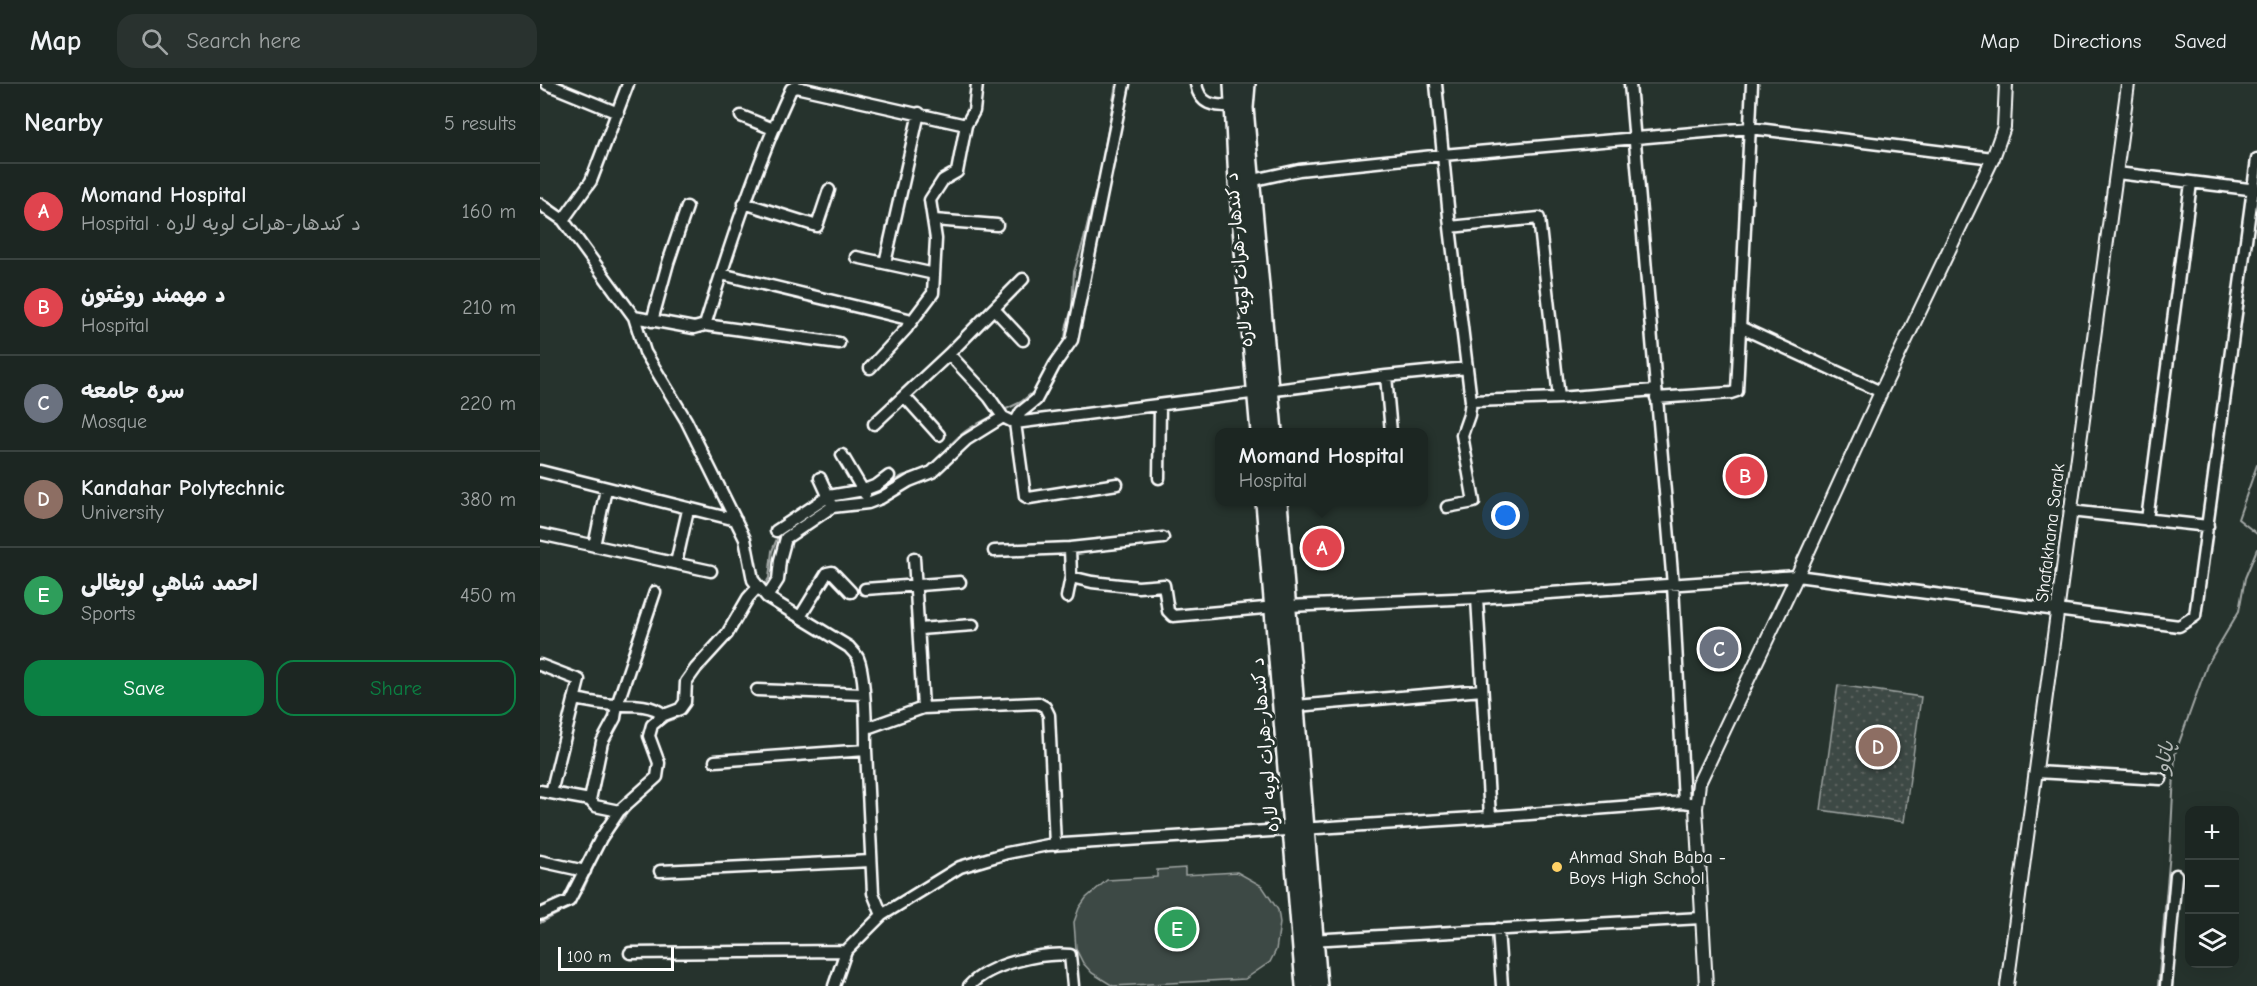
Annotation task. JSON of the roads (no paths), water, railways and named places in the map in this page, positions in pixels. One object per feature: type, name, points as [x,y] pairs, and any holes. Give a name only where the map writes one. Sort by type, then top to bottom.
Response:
[{"type":"highway","name":"د کندهار-هرات لويه لاره","points":[[1232,84],[1232,106],[1245,182],[1263,393],[1259,428]]},
{"type":"highway","name":"د کندهار-هرات لويه لاره","points":[[1245,182],[1247,84]]},
{"type":"highway","name":"د کندهار-هرات لويه لاره","points":[[1263,393],[1273,428]]},
{"type":"highway","name":"د کندهار-هرات لويه لاره","points":[[1265,506],[1296,706],[1299,828]]},
{"type":"highway","name":"د کندهار-هرات لويه لاره","points":[[1279,506],[1280,607],[1308,940],[1319,986]]},
{"type":"highway","name":"د کندهار-هرات لويه لاره","points":[[1304,986],[1308,940]]},
{"type":"main road","points":[[1706,986],[1690,803],[1881,392],[1993,158],[2004,127],[2006,84]]},
{"type":"main road","name":"Shafakhana Sarak","points":[[2007,986],[2128,84]]},
{"type":"street","points":[[547,84],[618,112]]},
{"type":"street","points":[[563,220],[591,181],[628,84]]},
{"type":"street","points":[[870,368],[909,325],[933,293],[936,240],[930,200],[943,180],[957,172],[966,125],[974,111],[976,84]]},
{"type":"street","points":[[1117,484],[1029,498],[1025,496],[1015,423],[1021,412],[1036,400],[1071,340],[1124,84]]},
{"type":"street","points":[[1196,84],[1203,102],[1210,105],[1232,106]]},
{"type":"street","points":[[1436,84],[1450,227],[1471,400],[1462,435],[1474,502],[1448,507]]},
{"type":"street","points":[[834,986],[846,951],[882,915],[960,867],[1007,853],[1055,845],[1690,803],[1630,84]]},
{"type":"street","points":[[1471,400],[1737,391],[1752,84]]},
{"type":"street","points":[[705,325],[744,203],[791,89],[796,87],[833,89],[966,125]]},
{"type":"street","points":[[885,263],[919,113]]},
{"type":"street","points":[[741,116],[773,129]]},
{"type":"street","points":[[1245,182],[1299,171],[1443,155],[1750,128],[1993,158]]},
{"type":"street","points":[[1071,576],[1092,582],[1138,587],[1164,585],[1168,611],[1173,616],[1280,607],[1477,598],[1797,576],[2179,626],[2195,616],[2255,189],[2257,159]]},
{"type":"street","points":[[2117,172],[2191,183],[2255,189]]},
{"type":"street","points":[[2147,520],[2191,183]]},
{"type":"street","points":[[744,203],[817,226],[829,190]]},
{"type":"street","points":[[540,204],[563,220],[634,318],[645,351],[686,420],[745,539],[753,580],[762,592],[849,647],[857,657],[862,671],[867,728],[873,893],[882,915]]},
{"type":"street","points":[[652,321],[687,207]]},
{"type":"street","points":[[1450,227],[1539,218],[1559,398]]},
{"type":"street","points":[[934,220],[997,225]]},
{"type":"street","points":[[856,257],[930,273]]},
{"type":"street","points":[[721,274],[908,319],[909,325]]},
{"type":"street","points":[[874,424],[949,354],[1023,279]]},
{"type":"street","points":[[994,309],[1023,340]]},
{"type":"street","points":[[634,318],[694,328],[705,325],[838,343]]},
{"type":"street","points":[[1740,327],[1881,392]]},
{"type":"street","points":[[949,354],[989,397],[1000,413],[1015,423],[1386,376],[1467,368]]},
{"type":"street","points":[[1386,376],[1391,428]]},
{"type":"street","points":[[904,396],[939,435]]},
{"type":"street","points":[[1159,478],[1160,406]]},
{"type":"street","points":[[540,914],[569,901],[601,838],[619,811],[657,777],[659,763],[649,736],[652,725],[664,715],[680,709],[685,702],[686,682],[727,634],[748,598],[762,592],[777,580],[786,538],[832,507],[881,498],[909,481],[932,472],[966,440],[1000,413]]},
{"type":"street","points":[[842,455],[864,490],[868,502]]},
{"type":"street","points":[[540,471],[688,510],[736,520]]},
{"type":"street","points":[[776,531],[829,496],[864,490],[877,485],[889,476]]},
{"type":"street","points":[[820,478],[832,507]]},
{"type":"street","points":[[594,546],[606,489]]},
{"type":"street","points":[[676,563],[688,510]]},
{"type":"street","points":[[2070,512],[2208,525]]},
{"type":"street","points":[[540,534],[711,571]]},
{"type":"street","points":[[994,551],[1070,548],[1163,538]]},
{"type":"street","points":[[1067,597],[1071,576],[1070,548]]},
{"type":"street","points":[[914,558],[923,708]]},
{"type":"street","points":[[800,617],[827,573],[832,573],[851,592]]},
{"type":"street","points":[[864,589],[960,582]]},
{"type":"street","points":[[590,800],[602,742],[615,718],[617,705],[656,592]]},
{"type":"street","points":[[1477,598],[1490,817]]},
{"type":"street","points":[[919,630],[973,625]]},
{"type":"street","points":[[540,665],[578,678],[579,682],[546,792],[590,800],[595,806],[619,811]]},
{"type":"street","points":[[757,690],[864,694]]},
{"type":"street","points":[[1296,706],[1482,690]]},
{"type":"street","points":[[574,699],[617,705],[633,704],[660,711],[664,715]]},
{"type":"street","points":[[867,728],[923,708],[1038,704],[1045,707],[1049,715],[1055,845]]},
{"type":"street","points":[[715,761],[866,750]]},
{"type":"street","points":[[2036,772],[2161,779]]},
{"type":"street","points":[[540,861],[585,871]]},
{"type":"street","points":[[660,871],[871,861]]},
{"type":"street","points":[[2166,986],[2176,876]]},
{"type":"street","points":[[1308,940],[1701,918]]},
{"type":"street","points":[[1498,929],[1503,986]]},
{"type":"street","points":[[630,953],[846,951]]},
{"type":"street","points":[[969,986],[976,978],[1024,958],[1057,954],[1070,955],[1073,986]]},
{"type":"waterway","points":[[1059,350],[1065,338],[1072,309],[1074,272],[1102,164],[1116,84]]},
{"type":"waterway","points":[[1002,411],[1021,402],[1038,388]]},
{"type":"waterway","points":[[941,457],[966,431],[997,414]]},
{"type":"waterway","name":"پاتاو","points":[[2257,465],[2238,519],[2257,534]]},
{"type":"waterway","points":[[868,495],[902,476],[931,467]]},
{"type":"waterway","points":[[800,522],[815,512]]},
{"type":"waterway","points":[[763,588],[769,578],[772,551],[779,534]]},
{"type":"waterway","name":"پاتاو","points":[[2158,986],[2170,852],[2175,754],[2207,665],[2239,611],[2245,578],[2257,549]]},
{"type":"waterway","points":[[749,607],[760,593]]},
{"type":"waterway","points":[[726,642],[738,625]]},
{"type":"waterway","points":[[662,723],[682,716],[688,706]]},
{"type":"waterway","points":[[661,779],[663,759]]},
{"type":"waterway","points":[[607,839],[634,805],[657,783]]},
{"type":"waterway","points":[[540,923],[572,906],[584,888],[600,852]]},
{"type":"place","name":"د مهمند روغتون","points":[[1745,476]]},
{"type":"place","name":"Momand Hospital","points":[[1322,548]]},
{"type":"place","name":"سره جامعه","points":[[1719,649]]},
{"type":"place","name":"Kandahar Polytechnic","points":[[1878,747]]},
{"type":"place","name":"Ahmad Shah Baba - Boys High School","points":[[1557,867]]},
{"type":"place","name":"احمد شاهي لوبغالی","points":[[1177,929]]}]
